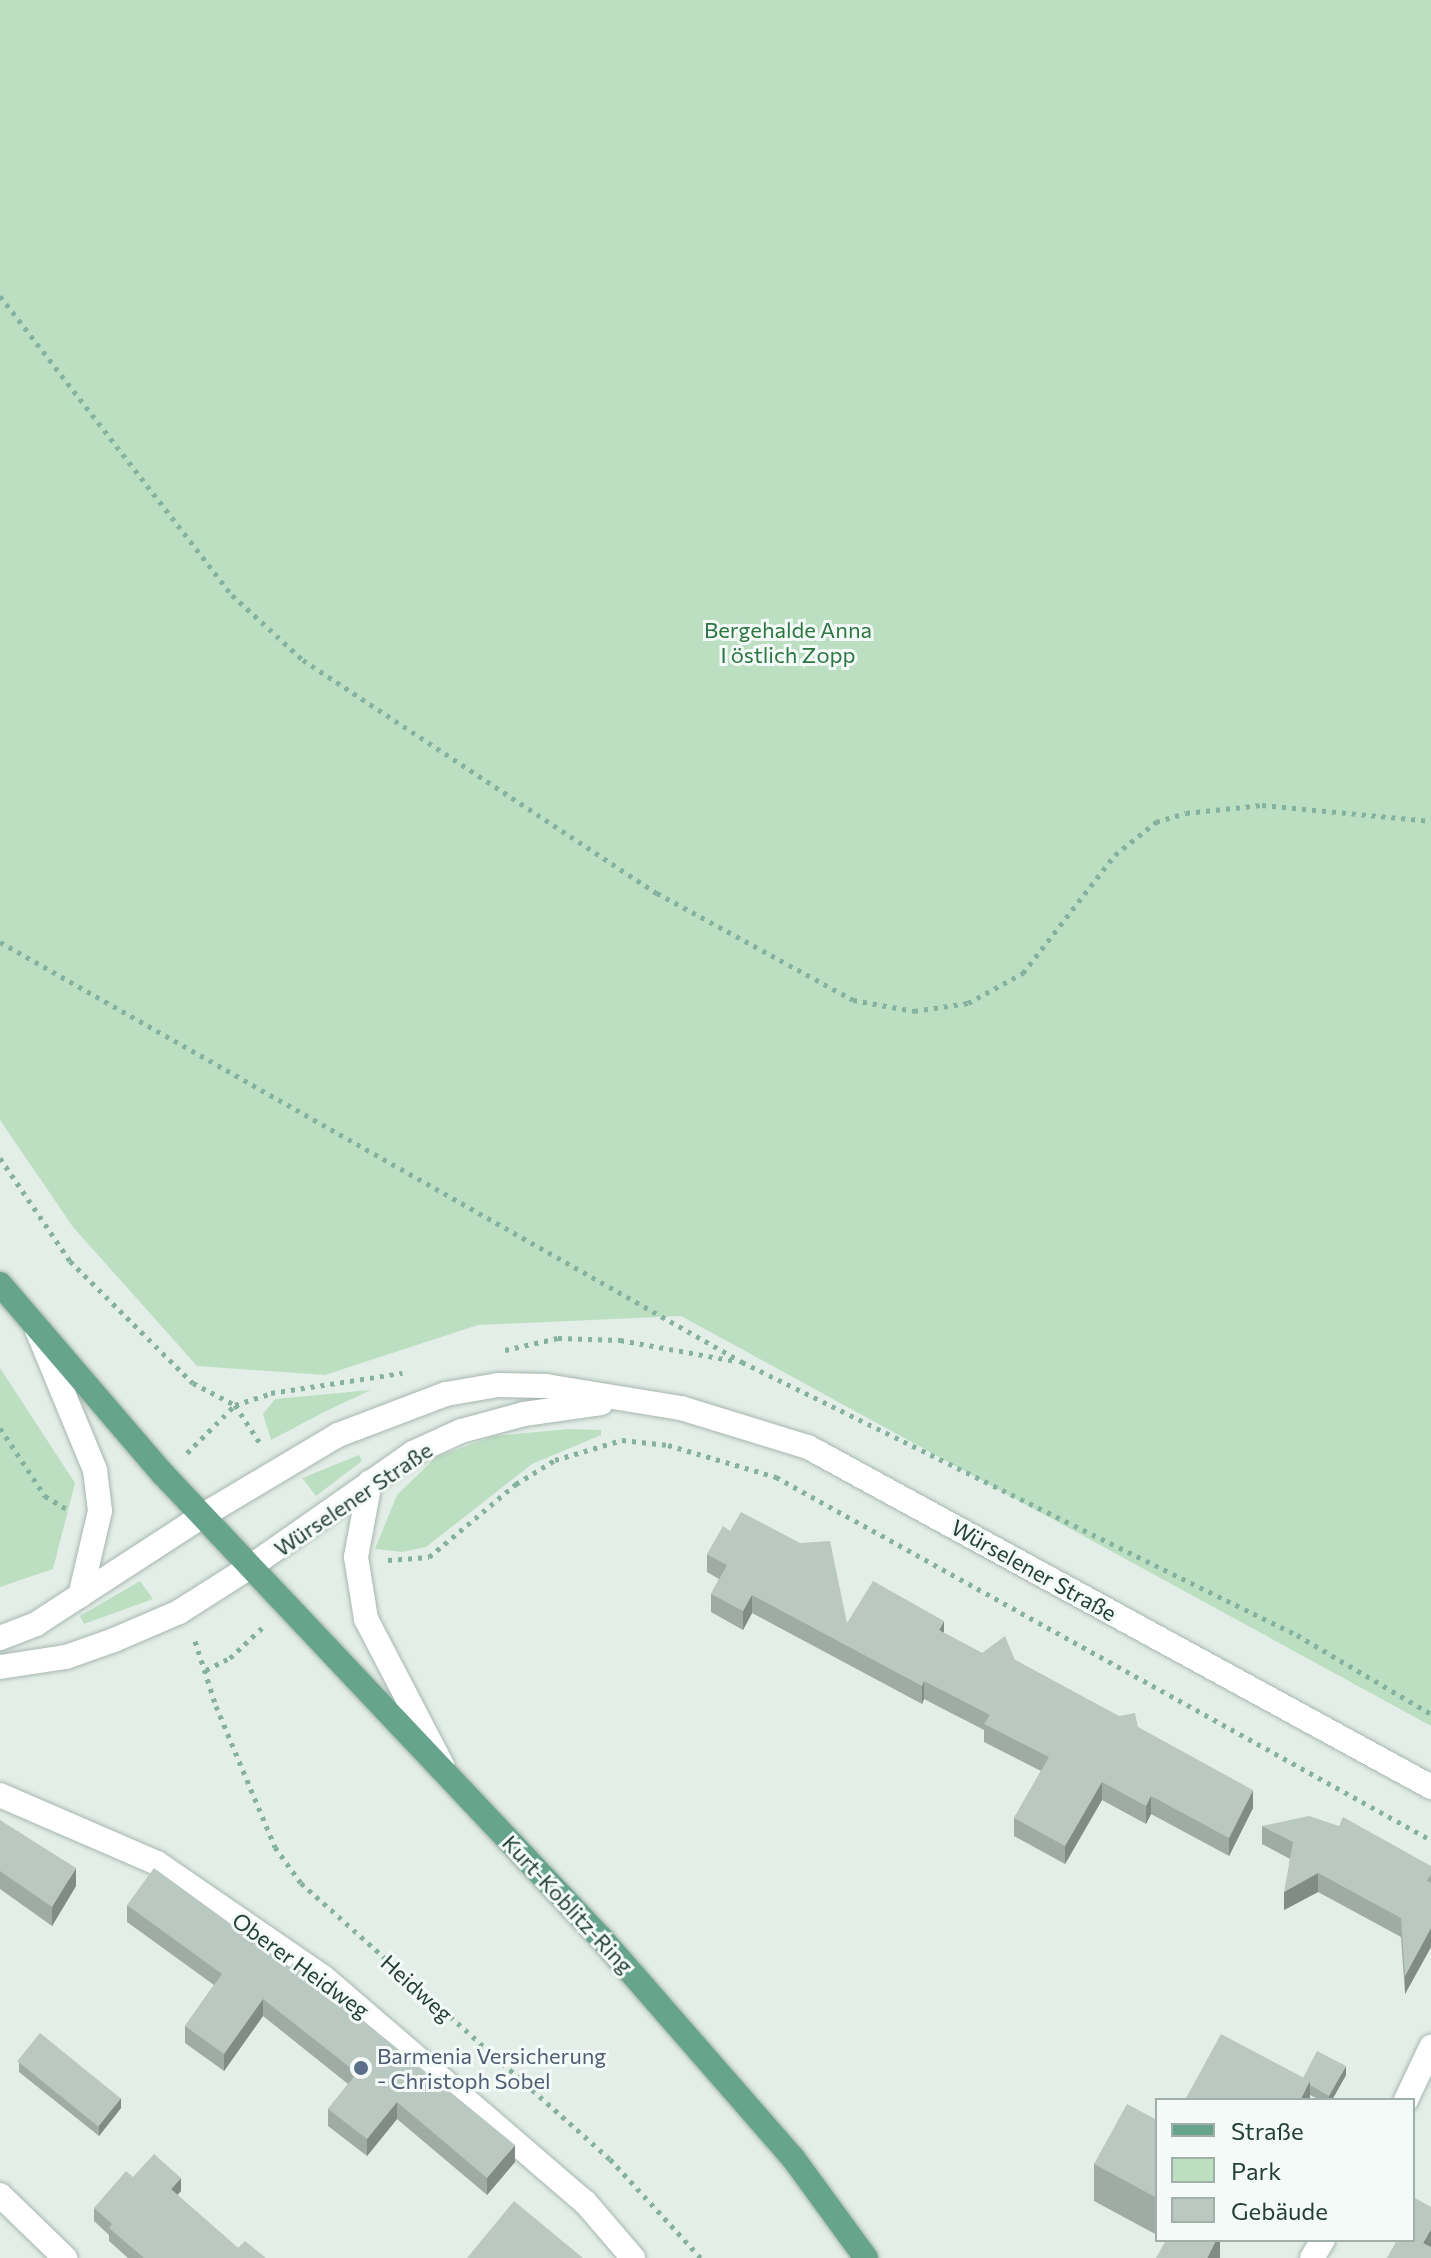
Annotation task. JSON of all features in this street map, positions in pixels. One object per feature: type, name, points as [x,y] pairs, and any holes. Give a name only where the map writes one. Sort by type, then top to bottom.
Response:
[{"type":"main road","name":"Würselener Straße","points":[[0,1284],[163,1474],[250,1567],[317,1525],[370,1482],[413,1453],[461,1431],[524,1414],[619,1401]]},
{"type":"main road","points":[[36,1327],[95,1470],[100,1511],[80,1596]]},
{"type":"main road","name":"Würselener Straße","points":[[202,1516],[338,1435],[446,1394],[498,1385],[530,1386],[681,1408],[808,1447],[1431,1787]]},
{"type":"main road","points":[[370,1482],[356,1557],[366,1619],[447,1774]]},
{"type":"main road","points":[[0,1638],[36,1624],[202,1516]]},
{"type":"main road","points":[[0,1667],[66,1657],[114,1640],[179,1612],[250,1567]]},
{"type":"main road","name":"Kurt-Koblitz-Ring","points":[[250,1567],[601,1938],[783,2146],[866,2258]]},
{"type":"main road","name":"Oberer Heidweg","points":[[0,1795],[157,1863],[323,1977],[585,2202],[633,2258]]},
{"type":"main road","points":[[1407,2098],[1431,2047]]},
{"type":"main road","points":[[0,2195],[65,2258]]},
{"type":"path","points":[[0,296],[232,595],[303,660],[657,893],[853,1000],[914,1011],[968,1003],[1023,973],[1115,855],[1156,822],[1186,813],[1262,805],[1431,821]]},
{"type":"path","points":[[0,942],[742,1362],[1297,1635],[1431,1714]]},
{"type":"path","points":[[0,1158],[70,1261],[193,1383],[235,1405],[163,1474]]},
{"type":"path","points":[[0,1428],[45,1496],[63,1508],[100,1511]]},
{"type":"path","points":[[356,1557],[407,1561],[429,1557],[516,1484],[591,1445],[622,1440],[668,1445],[776,1477],[1431,1840]]},
{"type":"path","name":"Heidweg","points":[[206,1670],[216,1706],[275,1847],[301,1883],[610,2159],[701,2258]]},
{"type":"green space","name":"Bergehalde Anna I östlich Zopp","points":[[0,0],[1431,0],[1431,1726],[681,1316],[478,1325],[325,1375],[197,1366],[73,1227],[0,1120]]},
{"type":"green space","points":[[0,1368],[75,1483],[53,1569],[0,1587]]},
{"type":"green space","points":[[371,1390],[271,1440],[263,1414],[275,1399]]},
{"type":"green space","points":[[568,1429],[601,1430],[601,1435],[532,1464],[426,1547],[402,1552],[375,1549],[397,1495],[436,1457],[495,1436]]},
{"type":"green space","points":[[359,1455],[362,1461],[316,1496],[302,1478]]},
{"type":"green space","points":[[140,1581],[153,1599],[84,1624],[80,1616]]},
{"type":"building","points":[[741,1512],[800,1543],[830,1541],[847,1623],[873,1581],[944,1621],[939,1630],[982,1653],[1005,1636],[1015,1660],[1119,1716],[1135,1713],[1138,1727],[1253,1790],[1229,1838],[1151,1796],[1146,1806],[1102,1782],[1065,1846],[1014,1818],[1049,1757],[984,1724],[990,1715],[924,1681],[922,1686],[752,1595],[743,1611],[711,1594],[727,1565],[707,1554],[723,1526],[730,1531]]},
{"type":"building","points":[[1309,1816],[1339,1826],[1343,1817],[1431,1866],[1427,1881],[1431,1883],[1431,1928],[1405,1976],[1401,1918],[1318,1873],[1284,1892],[1293,1842],[1262,1826]]},
{"type":"building","points":[[0,1820],[76,1868],[52,1907],[0,1871]]},
{"type":"building","points":[[154,1868],[290,1967],[293,1963],[515,2145],[487,2178],[397,2102],[367,2139],[328,2109],[357,2073],[263,1999],[224,2054],[185,2026],[222,1974],[127,1905]]},
{"type":"building","points":[[40,2033],[121,2098],[98,2126],[17,2061]]},
{"type":"building","points":[[1221,2034],[1310,2081],[1301,2098],[1186,2098]]},
{"type":"building","points":[[1317,2051],[1346,2066],[1329,2096],[1303,2078]]},
{"type":"building","points":[[1127,2104],[1155,2119],[1155,2197],[1094,2164]]},
{"type":"building","points":[[154,2154],[181,2178],[171,2189],[238,2248],[245,2241],[266,2258],[144,2258],[109,2228],[112,2224],[94,2208],[126,2171],[133,2177]]},
{"type":"building","points":[[1415,2198],[1431,2207],[1431,2229],[1423,2243],[1431,2247],[1431,2258],[1387,2258],[1396,2242],[1415,2242]]},
{"type":"building","points":[[514,2201],[583,2258],[467,2258]]},
{"type":"building","points":[[1165,2242],[1215,2242],[1207,2258],[1156,2258]]},
{"type":"place","name":"Barmenia Versicherung - Christoph Sobel","points":[[361,2068]]}]
